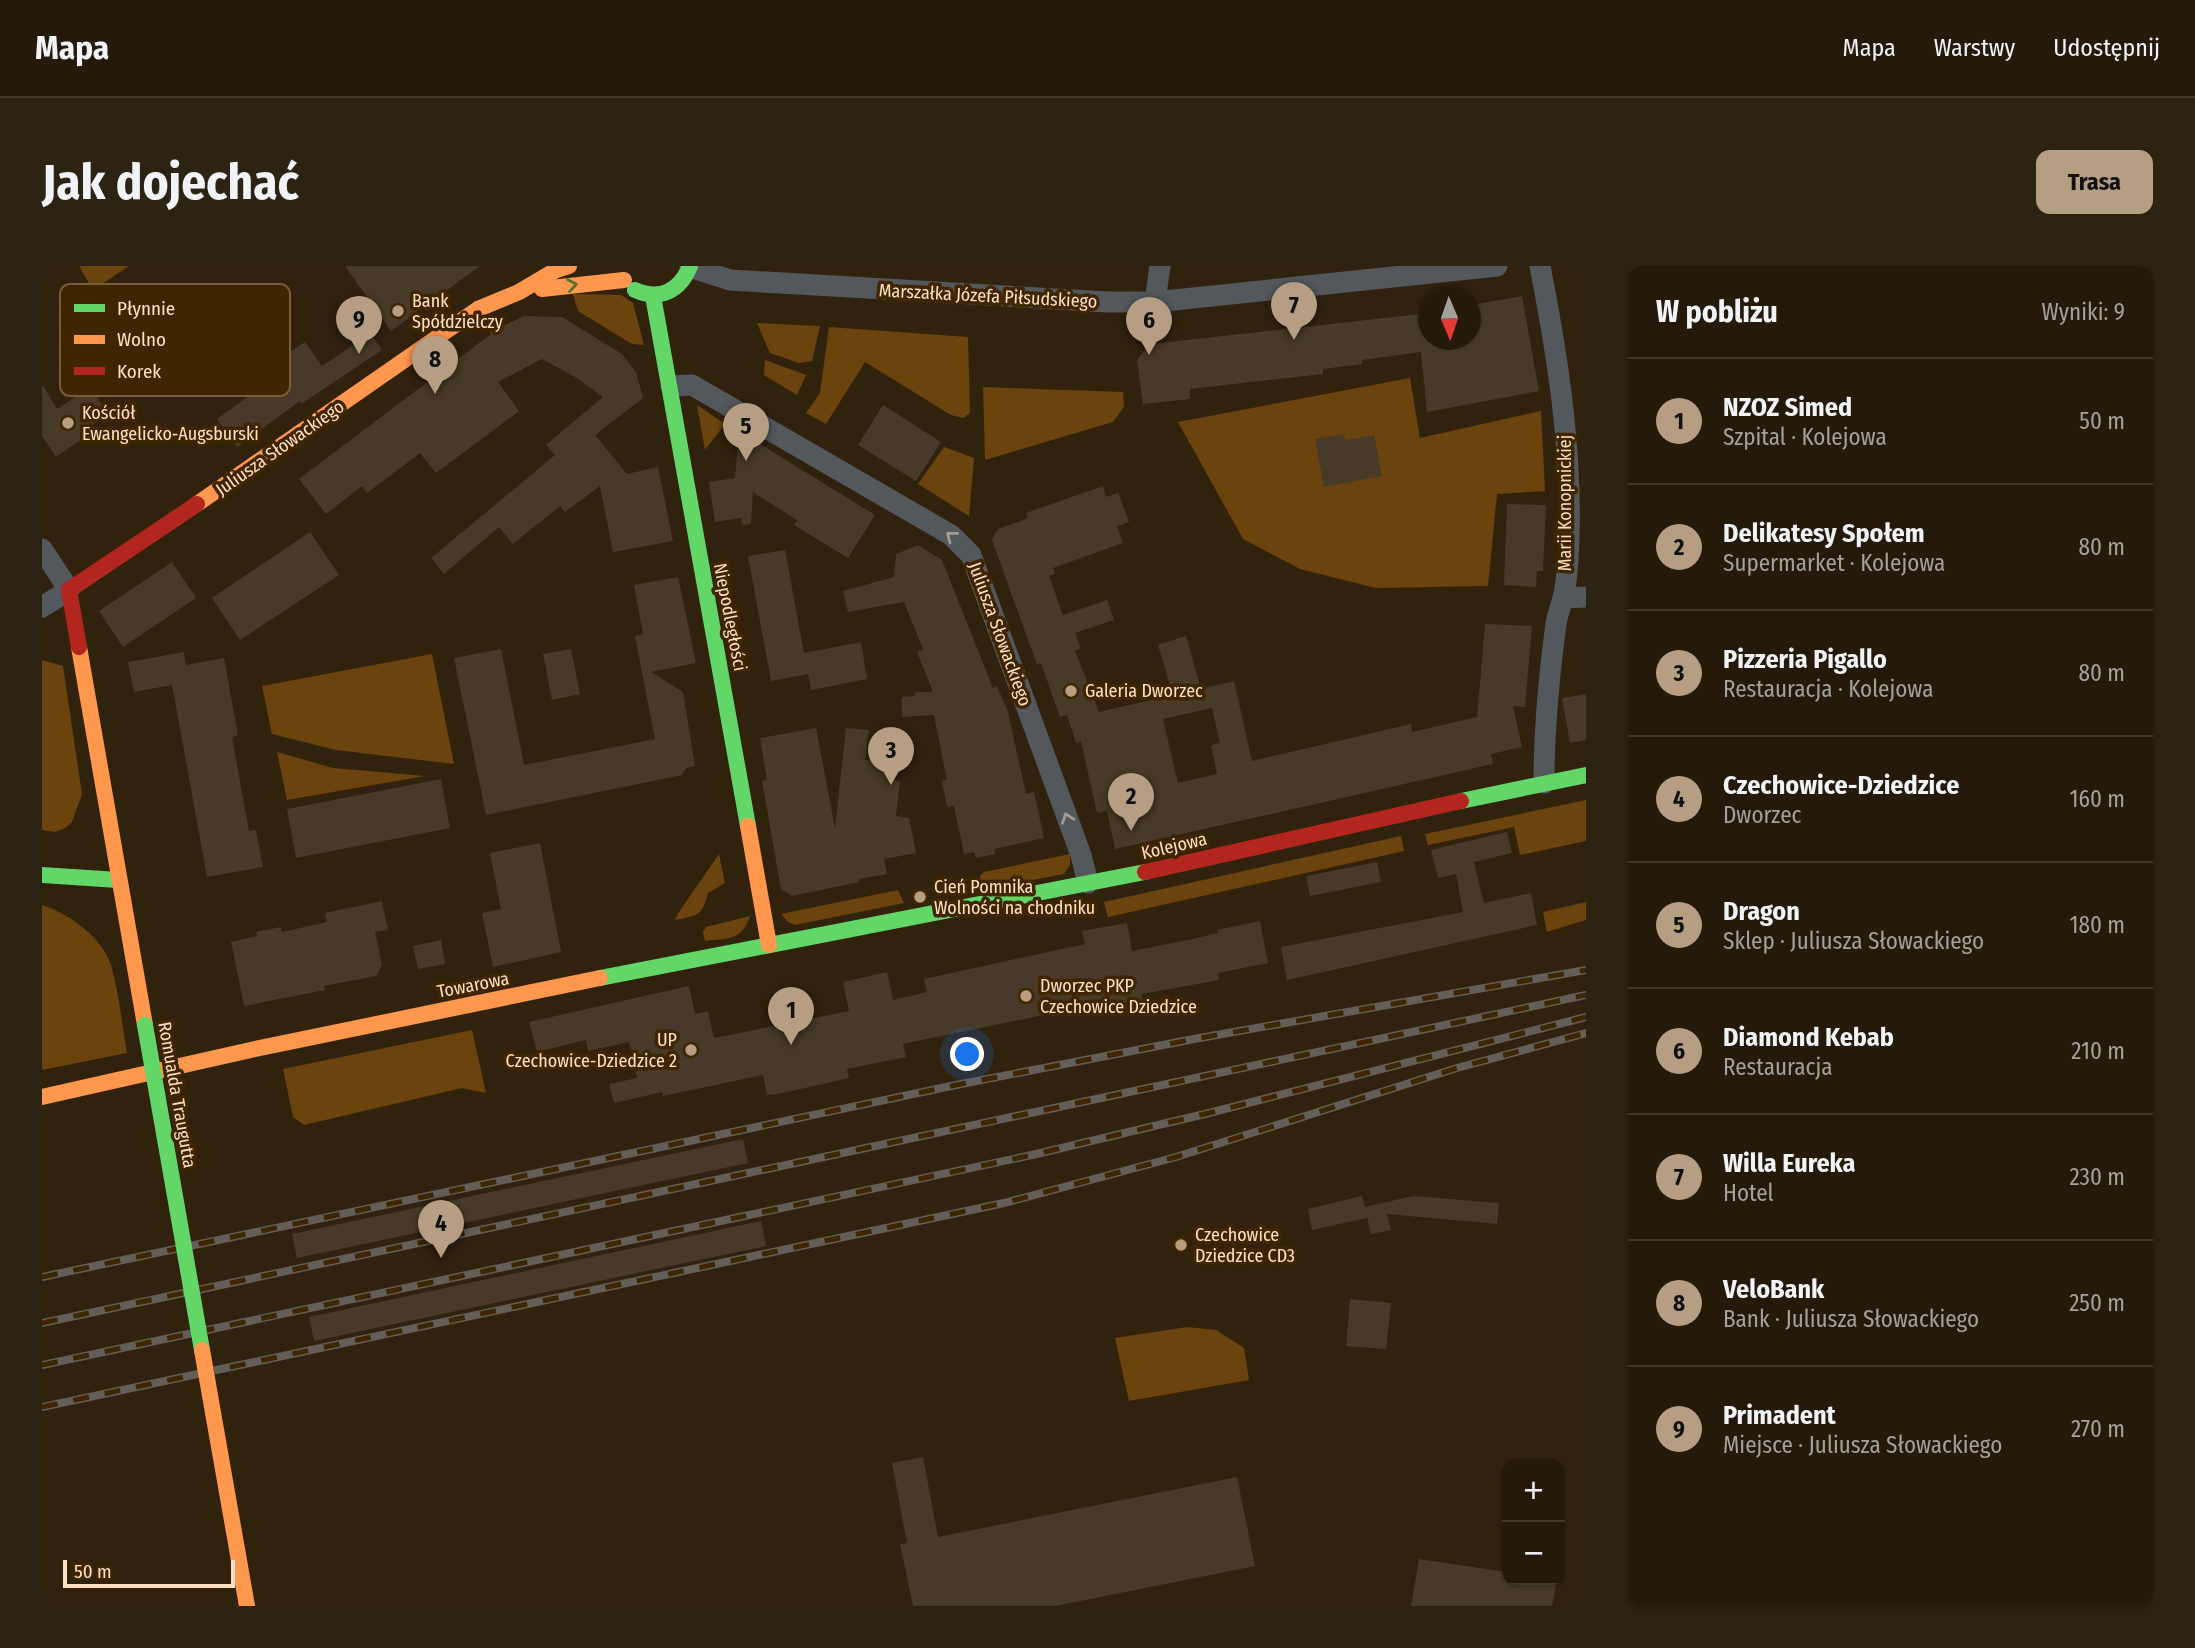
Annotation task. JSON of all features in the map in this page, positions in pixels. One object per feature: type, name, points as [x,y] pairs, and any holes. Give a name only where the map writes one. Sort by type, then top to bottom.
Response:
[{"type":"street","name":"Juliusza Słowackiego","points":[[42,607],[269,456],[478,309],[519,292],[556,270],[569,266]]},
{"type":"street","points":[[623,273],[642,294],[653,296],[673,291],[686,276],[690,266]]},
{"type":"street","name":"Marszałka Józefa Piłsudskiego","points":[[690,266],[730,280],[1108,302],[1154,302],[1497,266]]},
{"type":"street","points":[[1154,302],[1160,266]]},
{"type":"street","name":"Marii Konopnickiej","points":[[1539,266],[1560,377],[1567,449],[1568,562],[1563,598],[1556,620],[1544,739],[1544,783]]},
{"type":"street","name":"Juliusza Słowackiego","points":[[519,292],[623,273]]},
{"type":"street","name":"Niepodległości","points":[[653,296],[769,945]]},
{"type":"street","name":"Juliusza Słowackiego","points":[[671,386],[692,385],[951,535],[971,555],[1088,883]]},
{"type":"street","points":[[42,549],[69,590]]},
{"type":"street","name":"Romualda Traugutta","points":[[69,590],[247,1606]]},
{"type":"street","points":[[1563,598],[1586,597]]},
{"type":"street","name":"Kolejowa","points":[[769,945],[1088,883],[1586,775]]},
{"type":"street","points":[[48,872],[118,880]]},
{"type":"street","name":"Towarowa","points":[[42,1097],[185,1064],[769,945]]},
{"type":"shaded area","points":[[79,266],[129,266],[102,284],[90,284]]},
{"type":"shaded area","points":[[573,294],[621,295],[633,303],[644,345],[632,344],[578,311]]},
{"type":"shaded area","points":[[757,323],[820,326],[812,361],[799,363],[770,353]]},
{"type":"shaded area","points":[[829,327],[968,337],[970,413],[963,418],[951,415],[865,362],[826,424],[806,413],[820,393]]},
{"type":"shaded area","points":[[765,360],[806,375],[797,395],[764,375]]},
{"type":"shaded area","points":[[1410,378],[1420,438],[1541,411],[1545,491],[1497,494],[1488,586],[1376,588],[1300,569],[1243,539],[1178,422]]},
{"type":"shaded area","points":[[983,387],[1123,392],[1124,407],[1113,422],[985,460]]},
{"type":"shaded area","points":[[697,405],[725,424],[705,450]]},
{"type":"shaded area","points":[[944,447],[974,458],[969,516],[918,484]]},
{"type":"shaded area","points":[[432,654],[454,764],[336,750],[272,734],[262,686]]},
{"type":"shaded area","points":[[42,660],[63,666],[82,794],[72,822],[55,832],[42,830]]},
{"type":"shaded area","points":[[277,752],[333,768],[425,776],[287,800]]},
{"type":"shaded area","points":[[1586,800],[1586,841],[1520,855],[1514,827],[1428,845],[1425,834]]},
{"type":"shaded area","points":[[1401,836],[1404,851],[1108,917],[1104,902]]},
{"type":"shaded area","points":[[719,854],[725,883],[708,893],[698,914],[675,920],[679,912]]},
{"type":"shaded area","points":[[1070,854],[1070,865],[1064,874],[982,890],[980,876],[984,872]]},
{"type":"shaded area","points":[[898,890],[904,903],[795,925],[781,914]]},
{"type":"shaded area","points":[[1586,902],[1586,920],[1547,932],[1543,912]]},
{"type":"shaded area","points":[[42,905],[73,920],[92,936],[107,955],[116,986],[127,1053],[42,1070]]},
{"type":"shaded area","points":[[750,916],[743,930],[733,937],[705,941],[703,932],[706,927]]},
{"type":"shaded area","points":[[472,1030],[486,1093],[462,1088],[304,1125],[293,1117],[283,1069]]},
{"type":"shaded area","points":[[1187,1327],[1216,1330],[1244,1348],[1249,1380],[1129,1401],[1115,1338]]},
{"type":"building","name":"Bank Spółdzielczy","points":[[345,266],[480,266],[391,331]]},
{"type":"building","points":[[1522,296],[1539,391],[1427,412],[1421,352],[1362,360],[1362,364],[1323,369],[1323,374],[1190,389],[1190,399],[1143,404],[1137,360],[1150,344],[1418,314],[1418,350],[1481,350],[1481,303]]},
{"type":"building","points":[[524,316],[562,317],[622,354],[636,372],[643,398],[595,435],[627,474],[658,467],[673,541],[613,552],[600,486],[565,512],[560,506],[513,544],[499,527],[444,574],[431,558],[555,455],[546,445],[603,397],[577,378],[542,359],[498,382],[519,411],[436,473],[420,453],[367,493],[362,486],[326,514],[299,479],[491,334],[490,332]]},
{"type":"building","points":[[368,329],[382,350],[301,404],[300,401],[237,447],[217,419],[249,396],[290,396],[290,352],[305,342],[322,366],[355,344],[352,340]]},
{"type":"building","name":"Kościół Ewangelicko-Augsburski","points":[[42,384],[57,409],[76,396],[96,396],[108,414],[79,434],[82,439],[56,457],[42,436]]},
{"type":"building","points":[[883,405],[941,442],[916,481],[858,445]]},
{"type":"building","points":[[739,431],[875,515],[848,558],[794,525],[797,520],[753,492],[751,524],[742,525],[741,518],[715,522],[709,482],[735,478]]},
{"type":"building","points":[[1344,434],[1345,440],[1374,435],[1382,476],[1324,487],[1315,439]]},
{"type":"building","points":[[1103,486],[1106,497],[1118,493],[1129,522],[1117,526],[1123,543],[1053,568],[1055,574],[1049,576],[1063,615],[1107,600],[1114,620],[1075,633],[1081,648],[1075,651],[1099,712],[1173,695],[1158,645],[1186,636],[1201,689],[1234,681],[1252,761],[1411,724],[1412,732],[1477,717],[1485,624],[1532,626],[1525,707],[1513,706],[1522,747],[1491,754],[1493,764],[1115,849],[1107,811],[1097,813],[1081,741],[1076,743],[1067,715],[1060,717],[1041,663],[1037,664],[992,540],[998,529],[1028,518],[1026,513]],"holes":[[[1212,708],[1220,743],[1211,745],[1217,774],[1178,783],[1163,719]]]},
{"type":"building","points":[[1507,504],[1546,505],[1543,571],[1537,571],[1536,587],[1504,585]]},
{"type":"building","points":[[310,532],[339,575],[240,640],[212,598]]},
{"type":"building","points":[[918,545],[942,560],[993,688],[997,686],[1008,712],[1026,794],[1034,792],[1044,838],[994,849],[995,854],[976,858],[974,852],[964,854],[954,806],[947,807],[942,781],[947,780],[934,715],[902,717],[902,697],[915,696],[915,692],[933,692],[917,652],[923,649],[904,602],[848,612],[843,591],[894,577],[896,554]]},
{"type":"building","points":[[785,550],[804,653],[861,642],[867,679],[811,690],[808,674],[771,681],[748,556]]},
{"type":"building","points":[[172,562],[196,598],[123,647],[99,611]]},
{"type":"building","points":[[678,577],[696,663],[651,672],[683,692],[695,766],[686,768],[682,775],[486,815],[454,658],[501,649],[524,765],[655,739],[635,636],[643,634],[634,585]]},
{"type":"building","points":[[571,649],[580,694],[552,700],[543,654]]},
{"type":"building","points":[[184,652],[186,665],[224,658],[238,735],[232,737],[249,831],[256,830],[263,867],[207,877],[172,685],[134,692],[128,662]]},
{"type":"building","points":[[1586,694],[1586,740],[1570,743],[1562,698]]},
{"type":"building","points":[[816,728],[835,828],[846,728],[869,730],[865,760],[894,763],[892,780],[900,781],[896,816],[909,818],[916,853],[884,859],[887,874],[792,896],[781,889],[762,781],[767,780],[760,738]]},
{"type":"building","points":[[441,779],[450,828],[296,858],[287,809]]},
{"type":"building","points":[[1507,832],[1512,853],[1474,862],[1484,903],[1531,893],[1537,925],[1287,980],[1281,947],[1463,912],[1456,874],[1438,878],[1431,850]]},
{"type":"building","points":[[540,843],[561,952],[493,967],[482,913],[501,909],[490,853]]},
{"type":"building","points":[[1377,862],[1381,882],[1310,896],[1306,876]]},
{"type":"building","points":[[382,901],[388,930],[375,932],[382,965],[376,976],[324,986],[325,990],[244,1006],[231,942],[257,936],[256,932],[281,927],[282,932],[327,922],[325,913]]},
{"type":"building","points":[[1260,921],[1268,963],[1218,973],[1219,980],[1142,994],[1144,1007],[1100,1017],[1097,1004],[903,1044],[906,1057],[847,1069],[849,1078],[778,1094],[767,1095],[763,1075],[663,1096],[662,1092],[614,1103],[609,1084],[637,1078],[629,1042],[588,1051],[586,1040],[537,1052],[529,1022],[689,986],[695,1014],[708,1011],[714,1038],[849,1011],[843,982],[887,972],[893,1000],[927,992],[924,979],[1085,944],[1082,931],[1127,923],[1132,951]]},
{"type":"building","points":[[441,940],[445,964],[418,969],[413,946]]},
{"type":"building","points":[[743,1139],[748,1163],[297,1258],[292,1234]]},
{"type":"building","points":[[1362,1196],[1365,1207],[1413,1196],[1499,1203],[1497,1224],[1387,1214],[1391,1230],[1371,1234],[1366,1212],[1367,1218],[1312,1230],[1308,1209]]},
{"type":"building","points":[[761,1221],[766,1246],[314,1341],[309,1317]]},
{"type":"building","points":[[1350,1299],[1391,1303],[1386,1349],[1346,1346]]},
{"type":"building","points":[[923,1457],[938,1537],[1237,1477],[1255,1566],[1055,1606],[913,1606],[900,1544],[907,1543],[892,1463]]},
{"type":"building","points":[[1419,1559],[1502,1571],[1502,1585],[1556,1585],[1552,1606],[1411,1606]]},
{"type":"railway","points":[[42,1277],[956,1085],[1194,1039],[1586,970]]},
{"type":"railway","points":[[42,1323],[1586,995]]},
{"type":"railway","points":[[42,1365],[1032,1155],[1586,1017]]},
{"type":"railway","points":[[42,1407],[1004,1203],[1176,1157],[1457,1068],[1586,1033]]},
{"type":"traffic: fast","points":[[635,290],[653,294],[668,292],[681,282],[690,266]]},
{"type":"traffic: fast","points":[[653,296],[748,826]]},
{"type":"traffic: fast","points":[[1461,801],[1586,775]]},
{"type":"traffic: fast","points":[[600,978],[1145,872]]},
{"type":"traffic: fast","points":[[42,875],[118,880]]},
{"type":"traffic: fast","points":[[145,1025],[202,1350]]},
{"type":"traffic: slow","points":[[197,504],[478,309],[519,292],[556,270],[569,266]]},
{"type":"traffic: slow","points":[[542,289],[624,280]]},
{"type":"traffic: slow","points":[[79,647],[145,1025]]},
{"type":"traffic: slow","points":[[748,826],[769,945]]},
{"type":"traffic: slow","points":[[42,1097],[255,1049],[600,978]]},
{"type":"traffic: slow","points":[[202,1350],[247,1606]]},
{"type":"traffic: jam","points":[[79,647],[69,590],[197,504]]},
{"type":"traffic: jam","points":[[1145,872],[1461,801]]},
{"type":"place","name":"Bank Spółdzielczy","points":[[398,311]]},
{"type":"place","name":"Willa Eureka","points":[[1294,340]]},
{"type":"place","name":"Primadent","points":[[359,354]]},
{"type":"place","name":"Diamond Kebab","points":[[1149,355]]},
{"type":"place","name":"VeloBank","points":[[435,394]]},
{"type":"place","name":"Kościół Ewangelicko-Augsburski","points":[[68,423]]},
{"type":"place","name":"Dragon","points":[[746,461]]},
{"type":"place","name":"Galeria Dworzec","points":[[1071,691]]},
{"type":"place","name":"Pizzeria Pigallo","points":[[891,785]]},
{"type":"place","name":"Delikatesy Społem","points":[[1131,831]]},
{"type":"place","name":"Cień Pomnika Wolności na chodniku","points":[[920,897]]},
{"type":"place","name":"Dworzec PKP Czechowice Dziedzice","points":[[1026,996]]},
{"type":"place","name":"NZOZ Simed","points":[[791,1045]]},
{"type":"place","name":"UP Czechowice-Dziedzice 2","points":[[691,1050]]},
{"type":"place","name":"Czechowice Dziedzice CD3","points":[[1181,1245]]},
{"type":"place","name":"Czechowice-Dziedzice","points":[[441,1258]]}]
